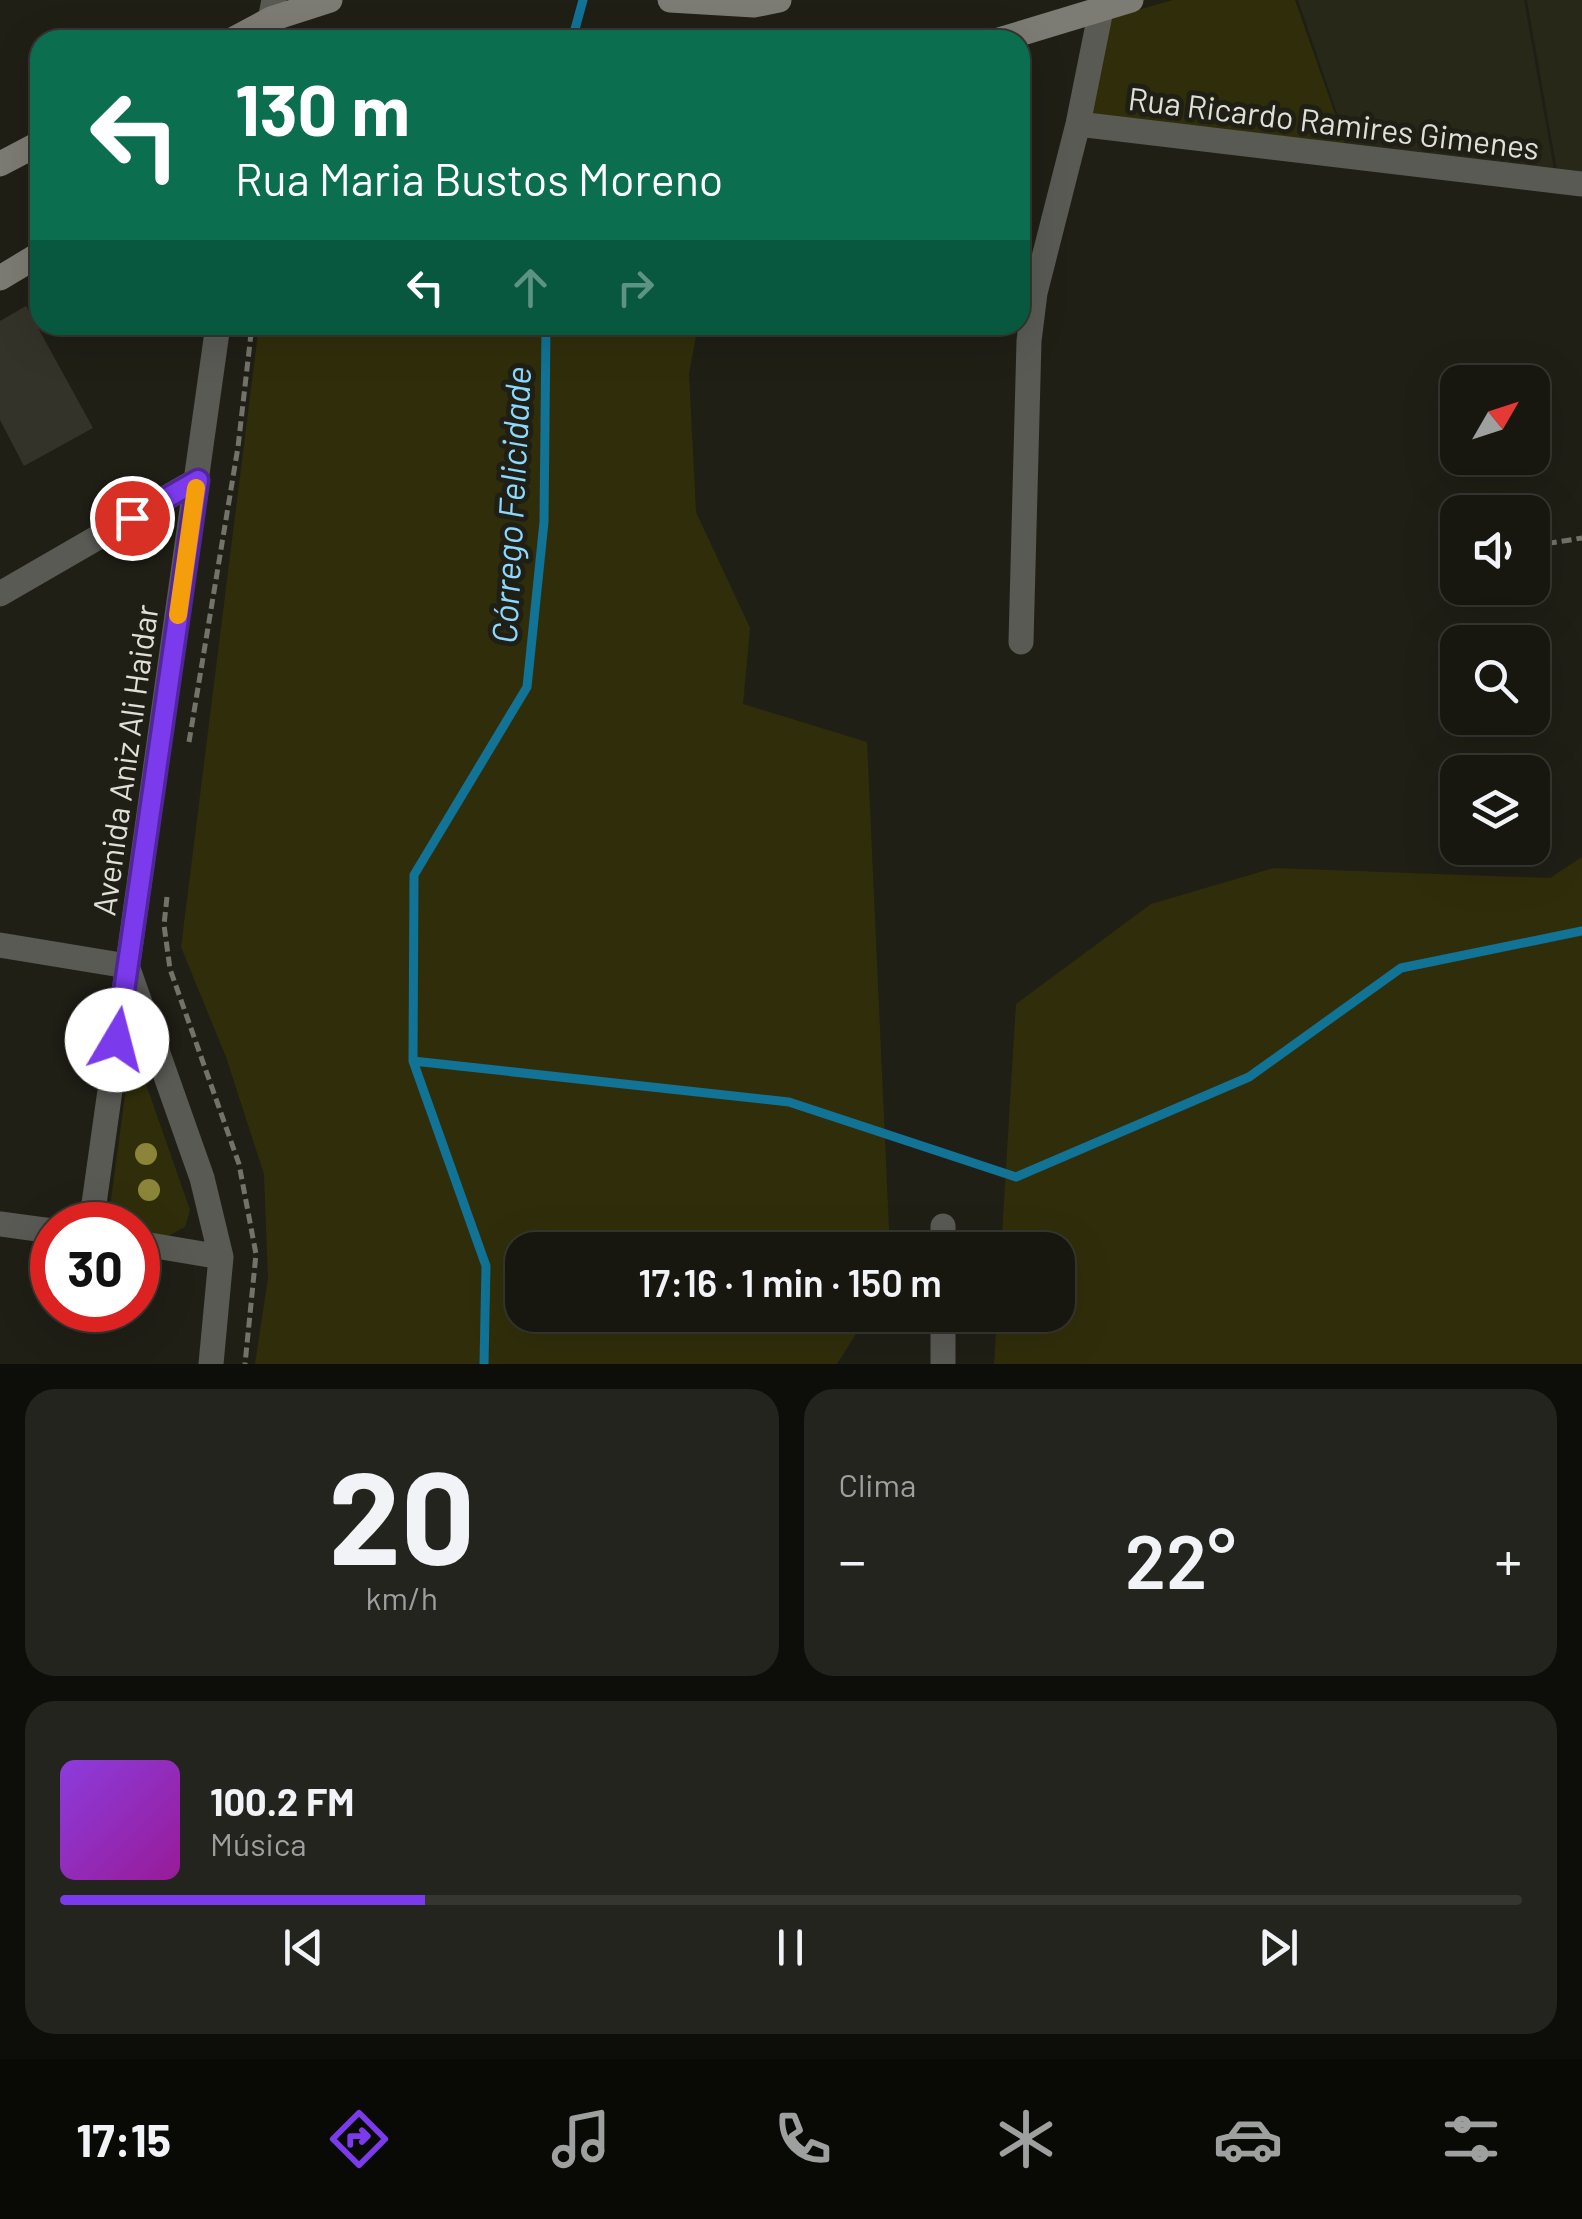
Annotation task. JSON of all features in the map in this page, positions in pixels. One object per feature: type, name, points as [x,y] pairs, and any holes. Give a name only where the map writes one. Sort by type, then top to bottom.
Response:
[{"type":"street","points":[[270,20],[330,0]]},
{"type":"street","points":[[671,0],[754,4],[780,0]]},
{"type":"street","points":[[1028,30],[1102,5],[1131,0]]},
{"type":"street","points":[[1030,329],[1102,5]]},
{"type":"street","name":"Rua Ricardo Ramires Gimenes","points":[[1078,124],[1582,184]]},
{"type":"street","points":[[0,164],[30,148]]},
{"type":"street","points":[[0,278],[30,260]]},
{"type":"street","name":"Avenida Aniz Ali Haidar","points":[[94,1202],[217,335]]},
{"type":"street","points":[[1020,642],[1029,335]]},
{"type":"street","points":[[0,594],[198,480]]},
{"type":"street","points":[[0,945],[127,966]]},
{"type":"street","name":"Avenida Aniz Ali Haidar","points":[[127,966],[197,1164],[221,1257],[211,1364]]},
{"type":"street","points":[[0,1224],[30,1228]]},
{"type":"street","points":[[160,1247],[221,1257]]},
{"type":"street","points":[[943,1332],[943,1364]]},
{"type":"path","points":[[187,756],[238,447],[251,335]]},
{"type":"path","points":[[1550,543],[1582,538]]},
{"type":"path","points":[[168,891],[164,925],[170,969],[240,1164],[256,1254],[244,1364]]},
{"type":"shaded area","points":[[1173,0],[1295,0],[1348,151],[1083,120],[1106,19]]},
{"type":"shaded area","points":[[1298,0],[1524,0],[1555,175],[1350,151]]},
{"type":"shaded area","points":[[1527,0],[1582,0],[1582,179],[1558,176]]},
{"type":"shaded area","points":[[258,335],[696,335],[689,374],[696,512],[750,628],[743,704],[867,742],[889,1232],[505,1232],[505,1332],[857,1332],[837,1364],[255,1364],[268,1278],[264,1174],[226,1057],[181,947]]},
{"type":"shaded area","points":[[1582,857],[1582,1364],[994,1364],[996,1332],[1075,1332],[1075,1232],[1002,1232],[1016,1004],[1151,904],[1274,868],[1550,878]]},
{"type":"shaded area","points":[[132,1044],[190,1210],[185,1227],[166,1237],[160,1236],[160,1202],[111,1202]]},
{"type":"building","points":[[26,306],[30,335],[42,335],[93,428],[24,466],[0,420],[0,321]]},
{"type":"waterway","name":"Córrego Felicidade","points":[[575,30],[583,0]]},
{"type":"waterway","name":"Córrego Felicidade","points":[[484,1364],[486,1266],[413,1061],[414,875],[527,687],[544,522],[546,335]]},
{"type":"waterway","points":[[413,1061],[789,1102],[1016,1177],[1249,1077],[1401,968],[1582,931]]},
{"type":"slow traffic","points":[[178,615],[196,488]]},
{"type":"route","points":[[117,1040],[198,480],[132,518]]}]
